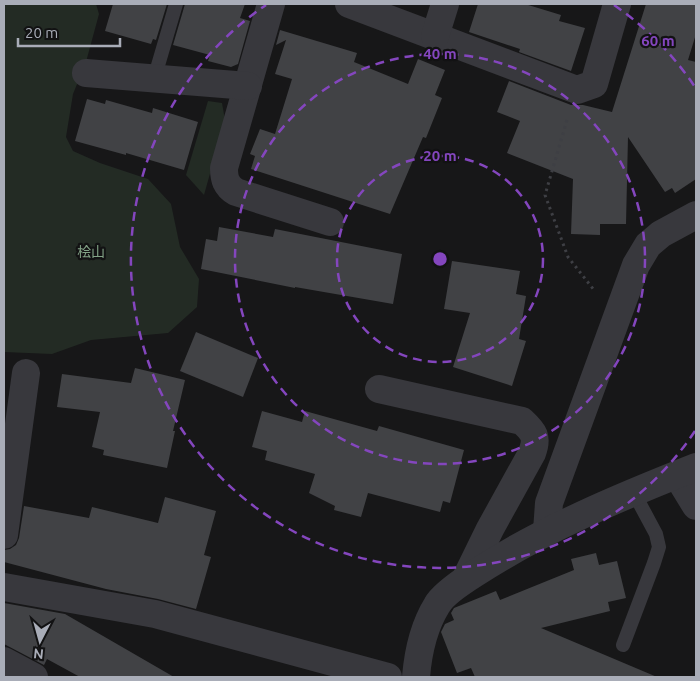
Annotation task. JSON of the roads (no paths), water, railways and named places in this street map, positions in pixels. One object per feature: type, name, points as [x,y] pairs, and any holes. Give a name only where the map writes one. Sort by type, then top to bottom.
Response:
[{"type":"street","points":[[271,4],[224,168],[224,176],[226,183],[236,192],[330,222]]},
{"type":"street","points":[[349,4],[577,90],[594,84],[617,4]]},
{"type":"street","points":[[436,36],[445,4]]},
{"type":"street","points":[[86,73],[248,86]]},
{"type":"street","points":[[547,531],[549,503],[636,265],[648,245],[661,234],[696,215]]},
{"type":"street","points":[[4,535],[26,373]]},
{"type":"street","points":[[379,389],[522,421],[532,429],[535,444],[532,453],[490,529],[466,579]]},
{"type":"street","points":[[416,677],[422,640],[437,604],[466,579],[492,562],[547,531],[686,471],[696,506]]},
{"type":"street","points":[[4,586],[155,614],[388,677]]},
{"type":"street","points":[[4,661],[34,677]]},
{"type":"lane","points":[[154,79],[176,4]]},
{"type":"lane","points":[[623,645],[659,547],[656,534],[634,493]]},
{"type":"park label","name":"桧山","points":[[91,252]]}]
